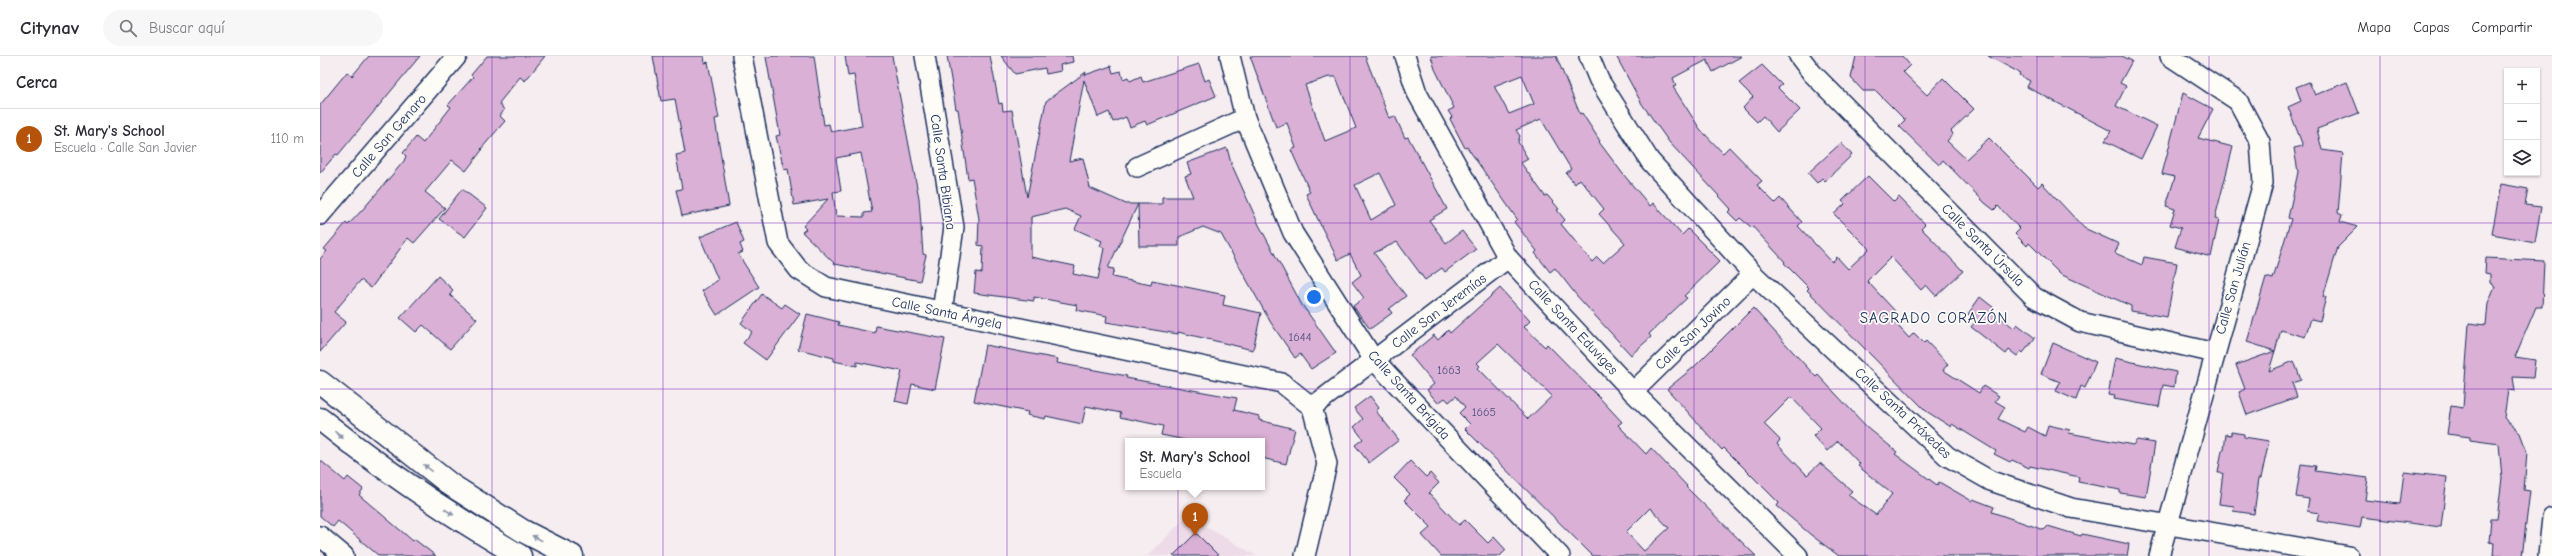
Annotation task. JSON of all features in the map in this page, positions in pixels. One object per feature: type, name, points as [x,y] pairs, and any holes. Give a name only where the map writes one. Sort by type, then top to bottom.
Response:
[{"type":"main road","points":[[320,382],[451,485],[523,531],[572,556]]},
{"type":"main road","points":[[320,419],[359,450],[427,497],[520,556]]},
{"type":"street","name":"Calle San Genaro","points":[[320,216],[458,56]]},
{"type":"street","name":"Calle Santa Ángela","points":[[742,56],[778,243],[799,270],[826,287],[1282,383],[1312,407]]},
{"type":"street","name":"Calle Santa Bibiana","points":[[925,56],[954,227],[942,312]]},
{"type":"street","name":"Calle Santa Brígida","points":[[1230,56],[1245,118],[1293,233],[1374,360],[1560,556]]},
{"type":"street","name":"Calle Santa Eduviges","points":[[1405,56],[1417,93],[1508,258],[1633,392],[1798,556]]},
{"type":"street","name":"Calle Santa Práxedes","points":[[1589,56],[1599,80],[1650,161],[1753,274],[1947,456],[1991,481],[2071,508],[2167,526],[2349,556]]},
{"type":"street","name":"Calle Santa Úrsula","points":[[1799,56],[1812,73],[2034,297],[2080,322],[2215,353]]},
{"type":"street","name":"Calle San Julián","points":[[2159,556],[2263,183],[2260,142],[2238,101],[2170,56]]},
{"type":"street","points":[[1137,167],[1245,118]]},
{"type":"street","name":"Calle San Jeremías","points":[[1312,407],[1508,258]]},
{"type":"street","name":"Calle San Jovino","points":[[1633,392],[1753,274]]},
{"type":"street","points":[[1305,556],[1328,464],[1312,407]]},
{"type":"street","points":[[2548,556],[2552,518]]},
{"type":"street","points":[[320,536],[338,554]]},
{"type":"shaded area","points":[[1187,516],[1257,556],[1148,556]]},
{"type":"building","points":[[369,56],[420,56],[338,155],[336,154],[320,173],[320,105],[347,72],[352,76]]},
{"type":"building","points":[[487,56],[545,56],[525,81],[520,77],[499,103],[504,110],[500,116],[505,121],[481,149],[482,150],[466,171],[452,160],[425,192],[445,208],[414,243],[408,238],[371,288],[361,280],[334,312],[346,322],[320,352],[320,259],[327,251],[324,249],[346,223],[348,225],[364,208],[404,161],[406,156],[403,153],[416,137],[423,143],[451,107],[448,105],[473,77],[471,75]]},
{"type":"building","points":[[653,56],[704,56],[705,63],[708,62],[719,118],[715,119],[729,206],[682,216],[676,190],[682,189],[676,155],[685,153],[675,99],[661,101]]},
{"type":"building","points":[[814,56],[824,125],[829,124],[831,132],[862,126],[854,75],[848,76],[845,56],[892,56],[919,198],[923,254],[926,255],[920,281],[835,264],[802,232],[806,229],[803,226],[828,199],[794,205],[788,169],[784,170],[776,136],[780,135],[766,57]],"holes":[[[861,153],[872,212],[864,213],[864,217],[836,216],[833,192],[841,191],[836,158]]]},
{"type":"building","points":[[947,56],[990,56],[999,104],[1002,103],[1003,111],[1012,110],[1027,197],[1046,101],[1086,72],[1085,75],[1111,66],[1113,73],[1121,71],[1123,79],[1128,77],[1130,81],[1141,76],[1143,82],[1199,64],[1205,81],[1209,79],[1216,96],[1147,125],[1145,121],[1130,127],[1126,117],[1113,122],[1109,112],[1098,117],[1084,80],[1069,161],[1083,158],[1090,188],[1126,204],[1138,204],[1108,268],[1114,269],[1112,277],[1151,285],[1152,280],[1225,295],[1223,305],[1261,313],[1253,350],[1178,332],[1178,334],[1106,322],[1107,316],[1076,310],[1077,305],[1034,297],[1034,301],[974,293],[976,272],[982,273],[983,246],[978,245],[979,219],[972,178],[968,179],[958,109],[956,109]],"holes":[[[1065,209],[1081,216],[1075,229],[1102,241],[1100,246],[1104,248],[1098,279],[1073,274],[1075,266],[1031,257],[1031,217]]]},
{"type":"building","points":[[1001,56],[1072,56],[1073,62],[1060,65],[1061,71],[1046,74],[1045,68],[1015,74]]},
{"type":"building","points":[[1250,56],[1365,56],[1389,118],[1395,116],[1405,138],[1408,137],[1447,209],[1429,220],[1446,243],[1462,231],[1476,249],[1445,272],[1442,268],[1425,280],[1397,242],[1374,253],[1406,296],[1389,309],[1392,313],[1370,329],[1353,306],[1364,298],[1352,282],[1361,275],[1350,254],[1338,260],[1306,194],[1310,192],[1291,150],[1296,148],[1287,123],[1276,127]],"holes":[[[1329,77],[1336,77],[1356,128],[1325,141],[1305,85]],[[1380,173],[1396,205],[1371,220],[1355,185]]]},
{"type":"building","points":[[1431,56],[1556,56],[1580,114],[1582,113],[1600,141],[1599,142],[1623,174],[1650,206],[1653,203],[1682,235],[1688,229],[1720,261],[1684,296],[1687,298],[1649,334],[1651,337],[1631,355],[1577,296],[1555,268],[1550,272],[1535,253],[1537,251],[1514,222],[1517,219],[1467,147],[1465,148],[1450,119],[1452,117],[1448,111],[1454,108],[1435,69]],"holes":[[[1522,75],[1534,104],[1509,114],[1494,86]],[[1541,119],[1571,169],[1566,173],[1575,184],[1580,179],[1604,209],[1599,214],[1625,243],[1603,263],[1597,257],[1592,262],[1561,224],[1565,220],[1557,210],[1559,209],[1547,195],[1545,196],[1521,163],[1528,159],[1518,142],[1520,136],[1516,130]]]},
{"type":"building","points":[[1616,56],[1742,56],[1713,72],[1707,60],[1673,78],[1676,86],[1673,87],[1700,129],[1723,153],[1729,147],[1762,181],[1757,185],[1775,203],[1780,198],[1802,222],[1798,226],[1832,262],[1837,257],[1848,269],[1869,249],[1834,214],[1845,204],[1842,201],[1868,176],[1894,202],[1899,197],[1925,224],[1921,228],[1963,271],[1936,296],[1926,285],[1921,290],[1891,257],[1867,281],[1895,311],[1889,316],[1909,338],[1914,333],[1924,343],[1926,341],[1948,364],[1943,370],[1979,393],[1983,386],[1999,396],[1995,401],[2005,407],[1998,419],[2025,432],[2028,427],[2045,436],[2048,425],[2070,430],[2069,433],[2133,445],[2137,440],[2155,443],[2146,497],[2120,493],[2120,490],[2078,482],[2079,477],[2030,466],[2029,468],[2012,460],[2010,462],[1994,454],[1996,451],[1952,424],[1951,427],[1926,411],[1807,290],[1809,288],[1784,263],[1785,262],[1752,226],[1751,227],[1740,218],[1737,221],[1728,212],[1731,209],[1669,142],[1642,104]]},
{"type":"building","points":[[1856,56],[1902,56],[1910,65],[1903,72],[1927,95],[1943,78],[1974,109],[1951,131],[1953,134],[1947,141],[1966,159],[1989,138],[2038,187],[2042,183],[2084,228],[2119,244],[2115,253],[2142,265],[2144,257],[2177,263],[2167,317],[2131,311],[2131,306],[2060,274],[2029,243],[2027,246],[2015,234],[2020,229],[1998,206],[1994,210],[1985,203],[1943,160],[1939,165],[1899,126],[1905,120],[1876,91],[1863,91],[1851,78]]},
{"type":"building","points":[[1988,56],[2122,56],[2132,61],[2120,83],[2126,86],[2116,106],[2157,126],[2141,159],[2105,141],[2111,131],[2027,87],[2030,81],[2019,75],[2020,73]]},
{"type":"building","points":[[1762,65],[1782,85],[1778,88],[1800,110],[1777,132],[1763,116],[1757,122],[1743,108],[1753,97],[1739,83]]},
{"type":"building","points":[[2309,82],[2315,95],[2347,82],[2359,113],[2317,129],[2322,150],[2343,153],[2338,213],[2342,215],[2340,222],[2358,227],[2338,247],[2323,297],[2326,297],[2320,321],[2311,319],[2305,337],[2281,330],[2275,351],[2247,342],[2266,277],[2273,279],[2291,219],[2288,218],[2298,172],[2294,148],[2303,146],[2288,107],[2301,101],[2296,87]]},
{"type":"building","points":[[2183,93],[2213,109],[2198,138],[2233,147],[2215,218],[2219,219],[2211,257],[2175,247],[2181,228],[2170,225],[2175,209],[2166,206],[2175,177],[2162,174]]},
{"type":"building","points":[[1841,143],[1852,155],[1825,181],[1822,178],[1817,183],[1808,173]]},
{"type":"building","points":[[1227,148],[1231,163],[1259,225],[1301,303],[1336,353],[1311,369],[1300,354],[1295,358],[1271,323],[1221,234],[1203,227],[1179,237],[1179,246],[1139,246],[1138,204],[1162,204],[1162,197],[1193,197],[1185,176],[1191,174],[1187,163]]},
{"type":"building","points":[[2501,184],[2528,189],[2525,205],[2541,207],[2535,242],[2492,234]]},
{"type":"building","points":[[462,189],[487,208],[465,237],[439,219]]},
{"type":"building","points":[[736,222],[744,242],[740,244],[743,252],[738,254],[759,287],[717,315],[702,291],[718,280],[700,237]]},
{"type":"building","points":[[2486,258],[2544,261],[2542,307],[2536,307],[2515,357],[2535,360],[2533,378],[2513,377],[2515,391],[2508,390],[2504,418],[2520,433],[2527,452],[2524,490],[2530,491],[2522,556],[2493,556],[2494,543],[2489,542],[2491,519],[2497,519],[2502,478],[2499,444],[2470,440],[2470,437],[2447,434],[2451,406],[2463,408],[2469,323],[2486,325],[2488,303],[2495,286],[2490,283],[2490,274],[2485,273]]},
{"type":"building","points":[[438,276],[453,290],[450,295],[477,319],[450,349],[423,325],[416,332],[400,318]]},
{"type":"building","points":[[1500,288],[1530,321],[1524,327],[1545,347],[1547,344],[1598,396],[1622,422],[1618,425],[1646,454],[1651,448],[1687,486],[1686,487],[1756,556],[1593,556],[1465,429],[1470,424],[1459,413],[1465,407],[1456,396],[1449,402],[1445,398],[1438,403],[1427,390],[1434,384],[1410,355],[1434,335],[1438,340],[1448,330],[1450,333]],"holes":[[[1498,344],[1552,396],[1528,419],[1478,368],[1480,366],[1477,363]],[[1650,508],[1669,528],[1644,551],[1626,532]]]},
{"type":"building","points":[[762,294],[782,308],[785,304],[800,314],[766,360],[743,343],[752,332],[741,323]]},
{"type":"building","points":[[1980,297],[1994,308],[1992,311],[2014,328],[2017,324],[2035,338],[2023,353],[2021,351],[2017,356],[2009,350],[2006,354],[1971,327],[1976,321],[1968,314]]},
{"type":"building","points":[[1753,308],[1816,377],[1818,375],[1866,426],[1897,452],[1895,454],[1937,485],[1939,482],[1972,501],[1973,499],[1994,507],[1992,512],[2044,530],[2048,526],[2081,536],[2082,534],[2129,544],[2127,556],[1839,556],[1811,535],[1777,506],[1779,503],[1724,448],[1722,450],[1667,389],[1694,367]],"holes":[[[1791,397],[1821,428],[1813,436],[1827,451],[1838,441],[1860,464],[1858,466],[1892,494],[1876,515],[1848,495],[1852,491],[1820,463],[1807,475],[1777,444],[1780,440],[1764,424]]]},
{"type":"building","points":[[807,314],[839,322],[838,325],[875,333],[876,326],[945,339],[935,389],[912,384],[908,404],[895,401],[902,371],[857,362],[857,366],[834,361],[834,358],[798,349]]},
{"type":"building","points":[[2053,343],[2096,362],[2085,388],[2081,386],[2076,400],[2056,391],[2060,382],[2041,374]]},
{"type":"building","points":[[985,345],[1058,359],[1057,363],[1127,376],[1126,378],[1237,398],[1234,410],[1259,416],[1259,420],[1295,429],[1286,464],[1265,459],[1265,438],[1176,438],[1161,435],[1163,426],[1120,417],[1121,413],[1086,406],[1082,424],[1046,416],[1045,419],[1027,415],[1028,412],[974,401]]},
{"type":"building","points":[[2275,351],[2269,371],[2294,361],[2301,380],[2292,383],[2297,397],[2247,415],[2239,392],[2245,389],[2236,365]]},
{"type":"building","points":[[2115,358],[2176,372],[2174,387],[2163,385],[2159,407],[2114,399],[2115,396],[2108,395]]},
{"type":"building","points":[[1370,396],[1379,408],[1376,411],[1399,440],[1369,463],[1355,445],[1363,439],[1354,427],[1363,419],[1354,408]]},
{"type":"building","points":[[2231,432],[2244,434],[2244,437],[2269,441],[2261,478],[2259,478],[2254,514],[2233,511],[2234,506],[2219,504],[2223,473],[2218,473],[2222,450],[2224,450],[2226,434],[2231,435]]},
{"type":"building","points":[[320,460],[345,481],[348,477],[363,489],[359,495],[413,541],[414,539],[436,556],[379,556],[338,521],[333,527],[320,516]]},
{"type":"building","points":[[1410,461],[1426,477],[1430,473],[1439,483],[1429,493],[1459,525],[1465,520],[1488,543],[1494,537],[1506,550],[1500,556],[1441,556],[1422,535],[1431,527],[1404,500],[1410,494],[1394,478]]},
{"type":"building","points":[[2301,464],[2316,466],[2315,471],[2368,478],[2365,500],[2400,504],[2404,472],[2447,477],[2441,527],[2362,517],[2360,528],[2317,521],[2319,513],[2307,511],[2309,499],[2296,497]]},
{"type":"building","points":[[1196,533],[1219,556],[1173,556]]},
{"type":"place","name":"St. Mary's School","points":[[1195,536]]},
{"type":"district","name":"SAGRADO CORAZÓN","points":[[1934,318]]}]
